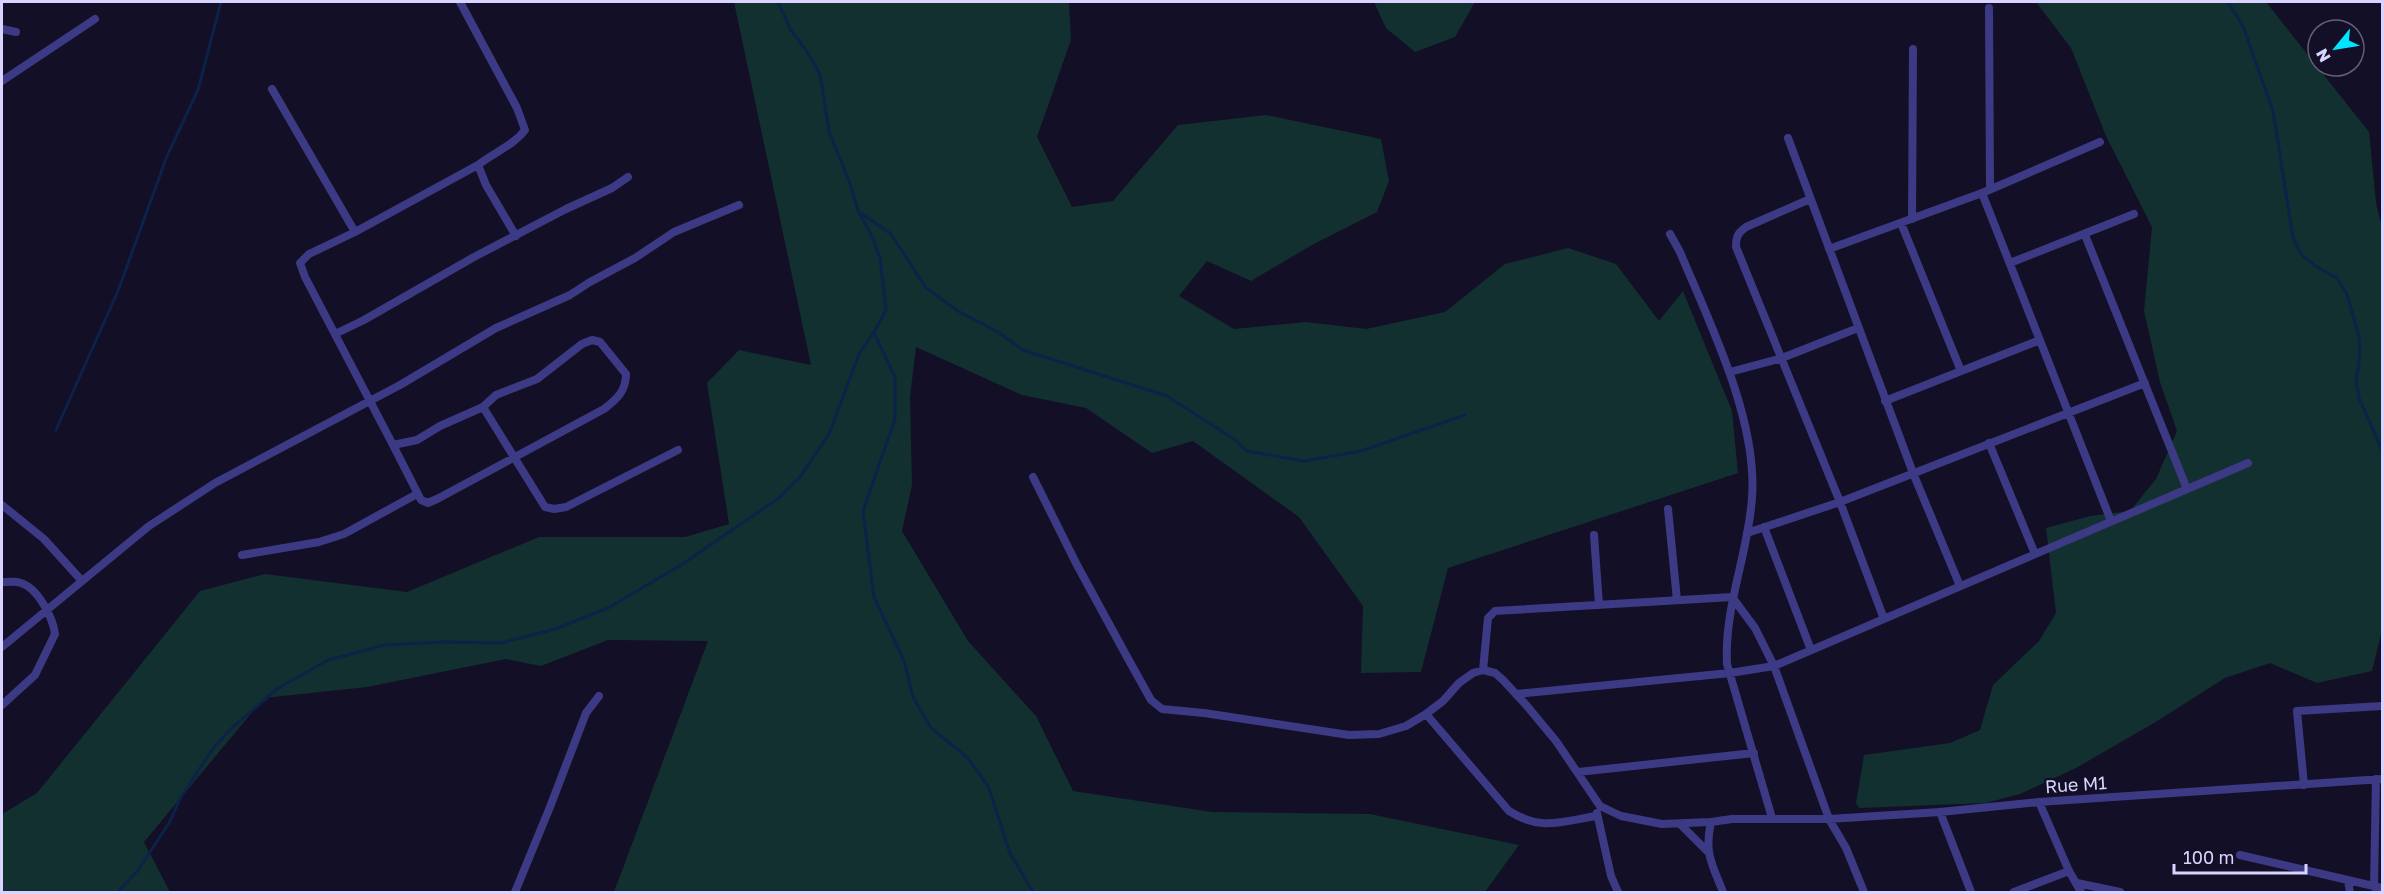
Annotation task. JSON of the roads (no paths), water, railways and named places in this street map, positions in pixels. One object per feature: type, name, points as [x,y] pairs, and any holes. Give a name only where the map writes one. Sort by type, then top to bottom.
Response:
[{"type":"street","points":[[393,445],[417,440],[440,426],[483,406],[496,395],[537,379],[582,344],[592,340],[600,342],[626,374],[626,384],[619,397],[604,410],[428,503],[421,500],[417,494],[393,445],[371,400],[305,277],[300,263],[309,254],[355,232],[478,165],[518,139],[525,130],[517,108],[460,2]]},
{"type":"street","points":[[1989,8],[1990,189]]},
{"type":"street","points":[[2,81],[95,19]]},
{"type":"street","points":[[2,29],[16,32]]},
{"type":"street","points":[[1912,219],[1913,49]]},
{"type":"street","points":[[272,89],[355,232]]},
{"type":"street","points":[[1788,138],[1912,473],[1960,586]]},
{"type":"street","points":[[1829,249],[1982,193],[2100,142]]},
{"type":"street","points":[[478,165],[486,185],[516,236]]},
{"type":"street","points":[[335,334],[364,320],[474,256],[628,177]]},
{"type":"street","points":[[1982,193],[2111,521]]},
{"type":"street","points":[[1810,199],[1746,227],[1739,232],[1736,247],[1840,502],[1884,618]]},
{"type":"street","points":[[2,647],[164,515],[215,483],[371,400],[496,328],[570,295],[635,258],[674,232],[739,205]]},
{"type":"street","points":[[2010,263],[2134,214]]},
{"type":"street","points":[[1901,223],[1961,371]]},
{"type":"street","points":[[1670,234],[1680,252],[1730,372],[1752,450],[1752,498],[1726,639],[1730,673],[1772,818]]},
{"type":"street","points":[[2085,235],[2187,489]]},
{"type":"street","points":[[1730,372],[1782,358],[1858,328]]},
{"type":"street","points":[[1886,400],[2040,340]]},
{"type":"street","points":[[1747,533],[1840,502],[2145,383]]},
{"type":"street","points":[[483,406],[545,507],[554,509],[566,507],[678,450]]},
{"type":"street","points":[[1989,444],[2035,554]]},
{"type":"street","points":[[1516,694],[1730,673],[1774,666],[2248,463]]},
{"type":"street","points":[[1033,477],[1077,565],[1151,700],[1162,709],[1204,713],[1349,735],[1379,734],[1393,731],[1426,714],[1473,673],[1483,670],[1495,673],[1556,741],[1600,806],[1596,816],[1611,876],[1618,892]]},
{"type":"street","points":[[242,555],[319,542],[344,534],[417,494]]},
{"type":"street","points":[[2,505],[44,539],[82,581]]},
{"type":"street","points":[[1668,509],[1677,600]]},
{"type":"street","points":[[1764,527],[1811,650]]},
{"type":"street","points":[[1594,535],[1599,605]]},
{"type":"street","points":[[2,582],[19,582],[29,587],[48,610],[55,634],[35,675],[2,705]]},
{"type":"street","points":[[1483,670],[1488,618],[1495,611],[1732,597]]},
{"type":"street","points":[[1732,597],[1755,628],[1774,666],[1829,819],[1846,848],[1864,892]]},
{"type":"street","points":[[514,892],[586,713],[599,696]]},
{"type":"street","points":[[2304,785],[2297,711],[2382,706]]},
{"type":"street","points":[[1426,714],[1509,811],[1522,819],[1536,824],[1546,824],[1596,816]]},
{"type":"street","points":[[1578,772],[1754,753]]},
{"type":"street","points":[[2240,855],[2378,888],[2379,779]]},
{"type":"street","name":"Rue M1","points":[[1600,806],[1621,816],[1662,824],[1732,819],[1829,819],[2379,779]]},
{"type":"street","points":[[2039,802],[2069,871],[2081,892]]},
{"type":"street","points":[[1940,812],[1971,892]]},
{"type":"street","points":[[1711,822],[1707,851],[1723,892]]},
{"type":"street","points":[[1680,824],[1707,851]]},
{"type":"street","points":[[2014,892],[2069,871]]},
{"type":"street","points":[[2348,881],[2350,892]]},
{"type":"street","points":[[2077,883],[2120,892]]},
{"type":"waterway","points":[[56,430],[118,291],[167,156],[198,90],[221,2]]},
{"type":"waterway","points":[[118,892],[139,869],[169,823],[181,797],[214,747],[277,689],[328,660],[385,645],[445,642],[501,643],[555,629],[608,608],[681,565],[779,498],[800,477],[829,434],[859,354],[886,310],[880,258],[871,234],[858,211],[851,186],[829,132],[820,74],[790,29],[778,2]]},
{"type":"waterway","points":[[2228,2],[2243,26],[2273,111],[2293,238],[2301,254],[2314,265],[2337,278],[2347,294],[2359,337],[2360,355],[2356,381],[2359,398],[2382,450]]},
{"type":"waterway","points":[[861,213],[891,234],[926,288],[958,311],[998,332],[1023,350],[1167,396],[1234,439],[1247,451],[1304,461],[1361,451],[1465,415]]},
{"type":"waterway","points":[[874,333],[895,377],[895,419],[863,511],[874,597],[904,661],[913,697],[931,728],[968,758],[988,786],[1010,853],[1033,892]]}]
